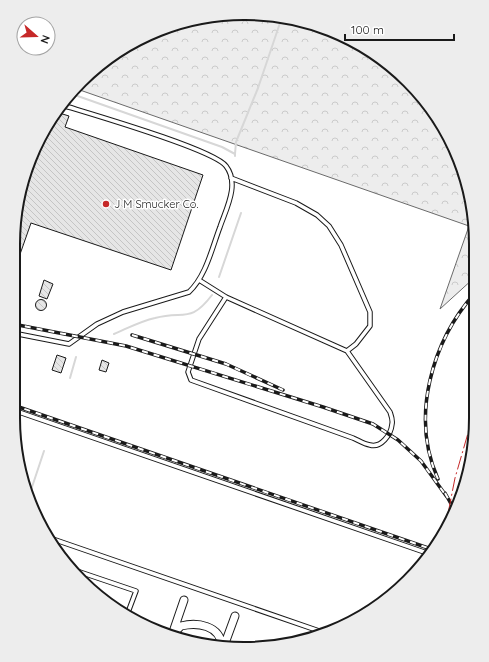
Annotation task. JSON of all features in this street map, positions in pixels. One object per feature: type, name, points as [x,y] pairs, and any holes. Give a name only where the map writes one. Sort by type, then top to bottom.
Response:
[{"type":"street","points":[[174,630],[184,600]]},
{"type":"street","points":[[225,641],[235,616]]},
{"type":"street","points":[[176,631],[181,626],[202,624],[218,636],[220,641]]},
{"type":"lane","points":[[20,334],[69,344],[97,324],[123,312],[189,292],[196,286],[199,280],[230,199],[231,178],[227,166],[218,158],[195,148],[67,107]]},
{"type":"lane","points":[[231,178],[296,203],[317,215],[329,226],[341,244],[370,312],[370,326],[356,344],[347,351]]},
{"type":"lane","points":[[199,280],[226,297],[347,351],[390,412],[392,423],[389,433],[383,441],[377,446],[369,445],[191,380],[188,372],[199,340],[226,297]]},
{"type":"lane","points":[[20,412],[424,552]]},
{"type":"lane","points":[[58,542],[317,630]]},
{"type":"lane","points":[[83,573],[136,591],[129,610]]},
{"type":"green space","points":[[230,20],[259,20],[288,24],[317,32],[344,43],[381,66],[413,96],[423,108],[439,132],[452,159],[465,201],[468,226],[81,91],[108,66],[132,50],[172,32],[201,24]]},
{"type":"green space","points":[[469,227],[469,283],[440,309]]},
{"type":"building","name":"J M Smucker Co.","points":[[62,114],[69,116],[65,127],[203,175],[171,270],[31,223],[20,254],[20,230],[24,201],[32,172],[43,145]]},
{"type":"building","points":[[44,280],[53,284],[47,299],[39,296]]},
{"type":"building","points":[[39,300],[43,300],[45,301],[45,309],[39,310],[36,307],[36,303]]},
{"type":"building","points":[[57,355],[66,358],[61,373],[52,370]]},
{"type":"building","points":[[102,360],[109,363],[106,372],[99,370]]},
{"type":"waterway","points":[[235,154],[236,142],[258,88],[280,23]]},
{"type":"waterway","points":[[76,96],[222,147],[235,154],[235,156]]},
{"type":"waterway","points":[[219,277],[241,213]]},
{"type":"waterway","points":[[114,334],[150,319],[192,313],[198,310],[212,295]]},
{"type":"waterway","points":[[70,378],[76,357]]},
{"type":"waterway","points":[[32,488],[44,451]]},
{"type":"railway","points":[[438,479],[430,455],[426,431],[426,406],[430,381],[437,357],[447,334],[460,312],[469,301]]},
{"type":"railway","points":[[20,325],[126,346],[373,424],[398,440],[421,461],[447,497]]},
{"type":"railway","points":[[132,335],[226,364],[283,390]]},
{"type":"railway","points":[[20,407],[427,548]]},
{"type":"railway","points":[[445,493],[451,504]]},
{"type":"power","points":[[448,511],[455,478],[469,430]]},
{"type":"place","name":"J M Smucker Co.","points":[[106,204]]}]
